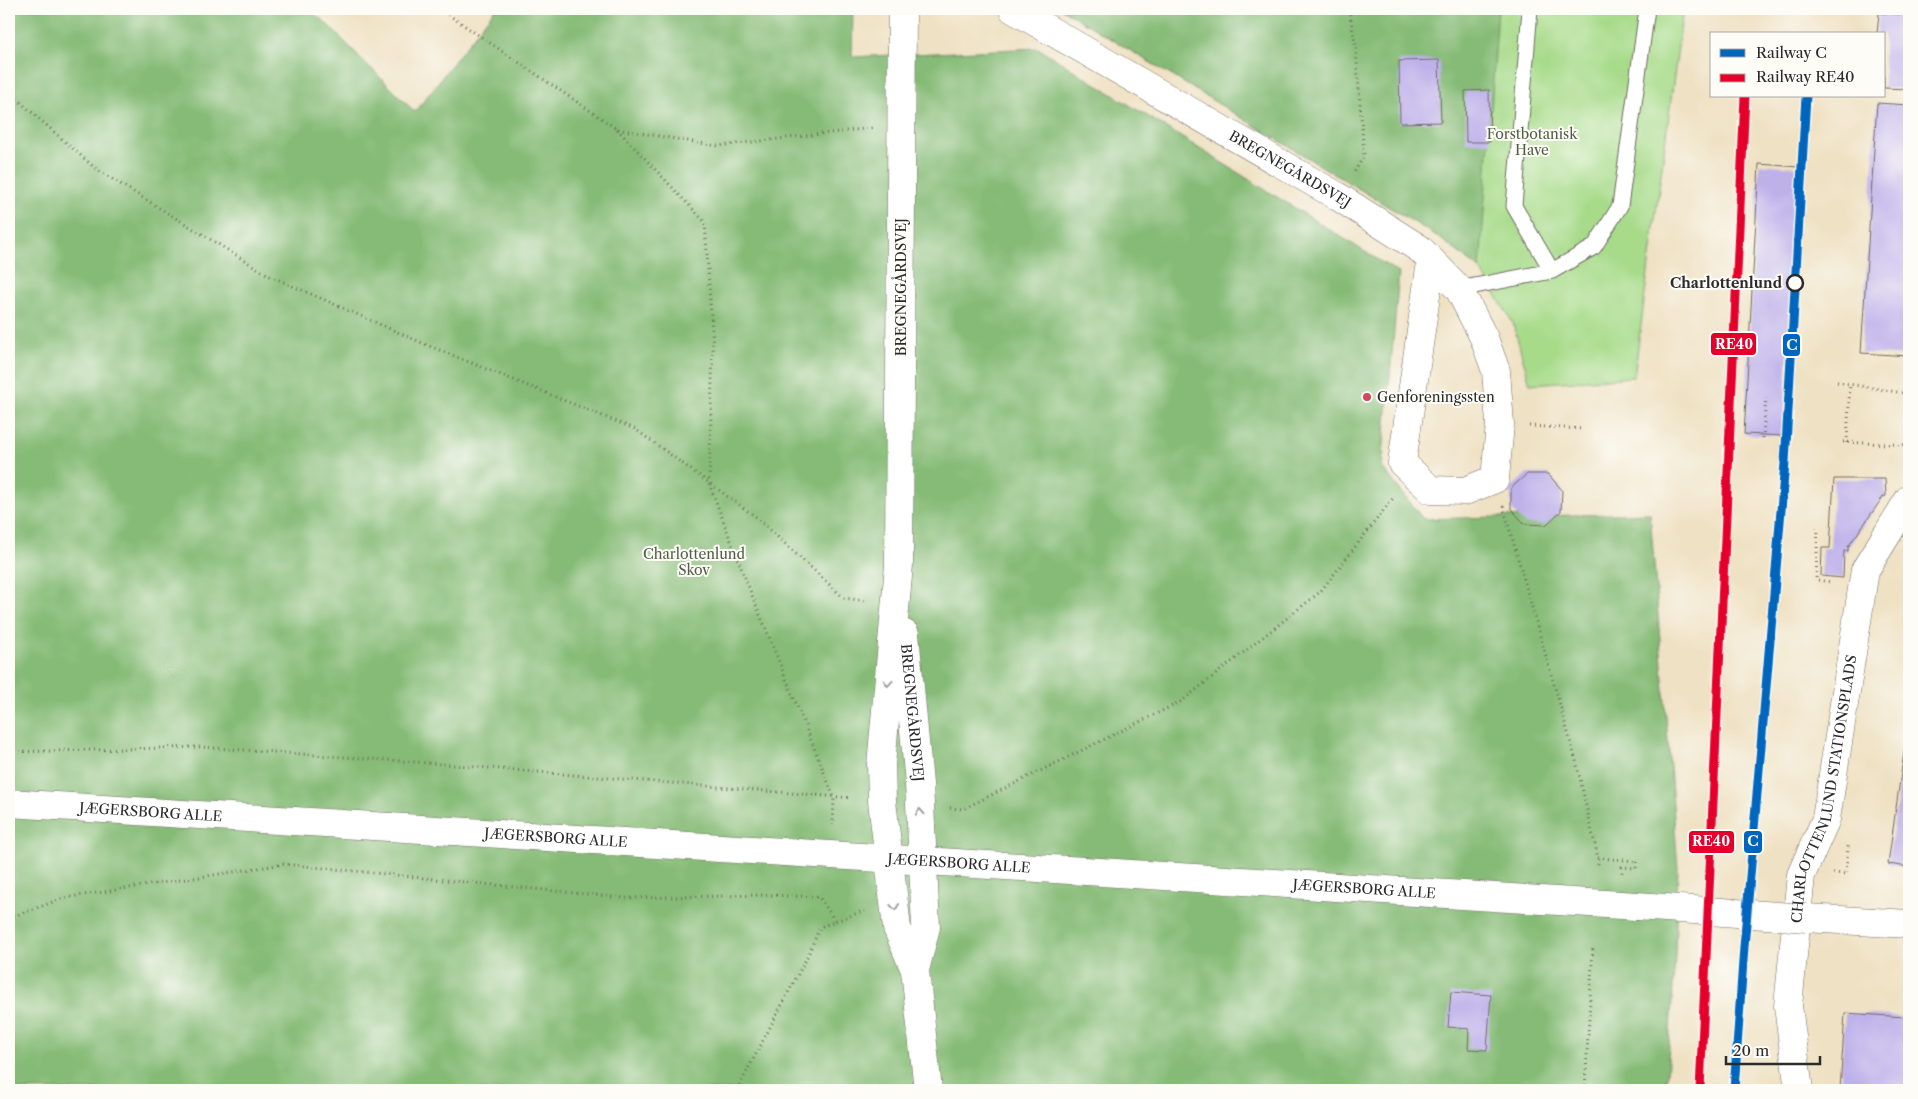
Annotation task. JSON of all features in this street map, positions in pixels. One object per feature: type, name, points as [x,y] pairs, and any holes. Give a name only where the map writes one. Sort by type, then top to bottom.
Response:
[{"type":"street","name":"BREGNEGÅRDSVEJ","points":[[902,9],[899,565],[920,805],[926,927],[915,970]]},
{"type":"street","name":"BREGNEGÅRDSVEJ","points":[[1013,9],[1337,196],[1420,249],[1459,289],[1484,338],[1496,371],[1500,424],[1495,479]]},
{"type":"street","points":[[1431,261],[1402,463],[1431,490],[1465,492],[1495,479]]},
{"type":"street","name":"CHARLOTTENLUND STATIONSPLADS","points":[[1799,1090],[1788,1006],[1801,875],[1826,819],[1865,570],[1909,499]]},
{"type":"street","name":"BREGNEGÅRDSVEJ","points":[[899,565],[881,765],[882,801],[898,928],[915,970]]},
{"type":"street","name":"JÆGERSBORG ALLE","points":[[9,803],[1909,924]]},
{"type":"street","points":[[915,970],[928,1090]]},
{"type":"lane","points":[[1530,9],[1514,206],[1552,271]]},
{"type":"lane","points":[[1459,289],[1552,271],[1594,247],[1620,206],[1646,9]]},
{"type":"path","points":[[440,9],[617,129],[705,222],[713,347],[709,483],[743,573],[834,796]]},
{"type":"path","points":[[1337,196],[1364,156],[1356,49],[1349,9]]},
{"type":"path","points":[[9,92],[96,169],[270,276],[427,345],[635,429],[756,517],[844,598],[895,604]]},
{"type":"path","points":[[617,129],[718,146],[902,125]]},
{"type":"path","points":[[1837,382],[1909,394]]},
{"type":"path","points":[[1850,384],[1845,442],[1909,445]]},
{"type":"path","points":[[1763,438],[1766,396]]},
{"type":"path","points":[[1500,424],[1583,429]]},
{"type":"path","points":[[920,805],[962,809],[1182,701],[1320,592],[1406,482],[1416,476]]},
{"type":"path","points":[[1495,479],[1576,762],[1598,858],[1598,866]]},
{"type":"path","points":[[1818,527],[1816,580],[1863,584]]},
{"type":"path","points":[[9,752],[201,747],[439,764],[882,801]]},
{"type":"path","points":[[1598,858],[1636,861],[1636,868],[1622,867]]},
{"type":"path","points":[[9,918],[64,898],[284,864],[624,898],[768,895],[819,897],[836,922]]},
{"type":"path","points":[[737,1090],[807,957],[820,927],[870,909],[895,911]]},
{"type":"path","points":[[1585,1090],[1593,946]]},
{"type":"green space","name":"Charlottenlund Skov","points":[[9,9],[306,9],[324,21],[415,112],[495,9],[853,9],[852,57],[1038,48],[1399,273],[1382,467],[1423,519],[1650,513],[1678,868],[1675,956],[1666,1090],[9,1090]]},
{"type":"green space","name":"Forstbotanisk Have","points":[[1062,9],[1683,9],[1634,377],[1530,384],[1513,323],[1480,269],[1437,236]]},
{"type":"green space","points":[[1062,9],[1498,9],[1480,269],[1437,236]]},
{"type":"building","points":[[1879,13],[1909,15],[1909,89],[1886,88],[1886,32],[1877,32]]},
{"type":"building","points":[[1439,60],[1441,122],[1400,123],[1399,61]]},
{"type":"building","points":[[1489,90],[1490,142],[1466,142],[1465,91]]},
{"type":"building","points":[[1877,103],[1909,105],[1909,356],[1861,353]]},
{"type":"building","points":[[1759,164],[1798,167],[1783,436],[1744,434]]},
{"type":"building","points":[[1527,474],[1548,474],[1562,490],[1561,511],[1546,525],[1525,524],[1511,509],[1511,488]]},
{"type":"building","points":[[1834,479],[1885,479],[1886,496],[1883,497],[1848,547],[1848,551],[1844,551],[1843,578],[1821,576],[1822,548],[1830,548]]},
{"type":"building","points":[[1909,724],[1909,867],[1888,864]]},
{"type":"building","points":[[1451,992],[1491,995],[1487,1050],[1468,1049],[1469,1029],[1448,1027]]},
{"type":"building","points":[[1845,1013],[1905,1017],[1904,1042],[1909,1043],[1909,1090],[1840,1090]]},
{"type":"rail line","name":"RE40","points":[[1700,1090],[1745,98]]},
{"type":"rail line","name":"C","points":[[1734,1090],[1744,947],[1785,463],[1806,98]]},
{"type":"place","name":"Charlottenlund","points":[[1795,283]]},
{"type":"place","name":"Genforeningssten","points":[[1367,397]]}]
